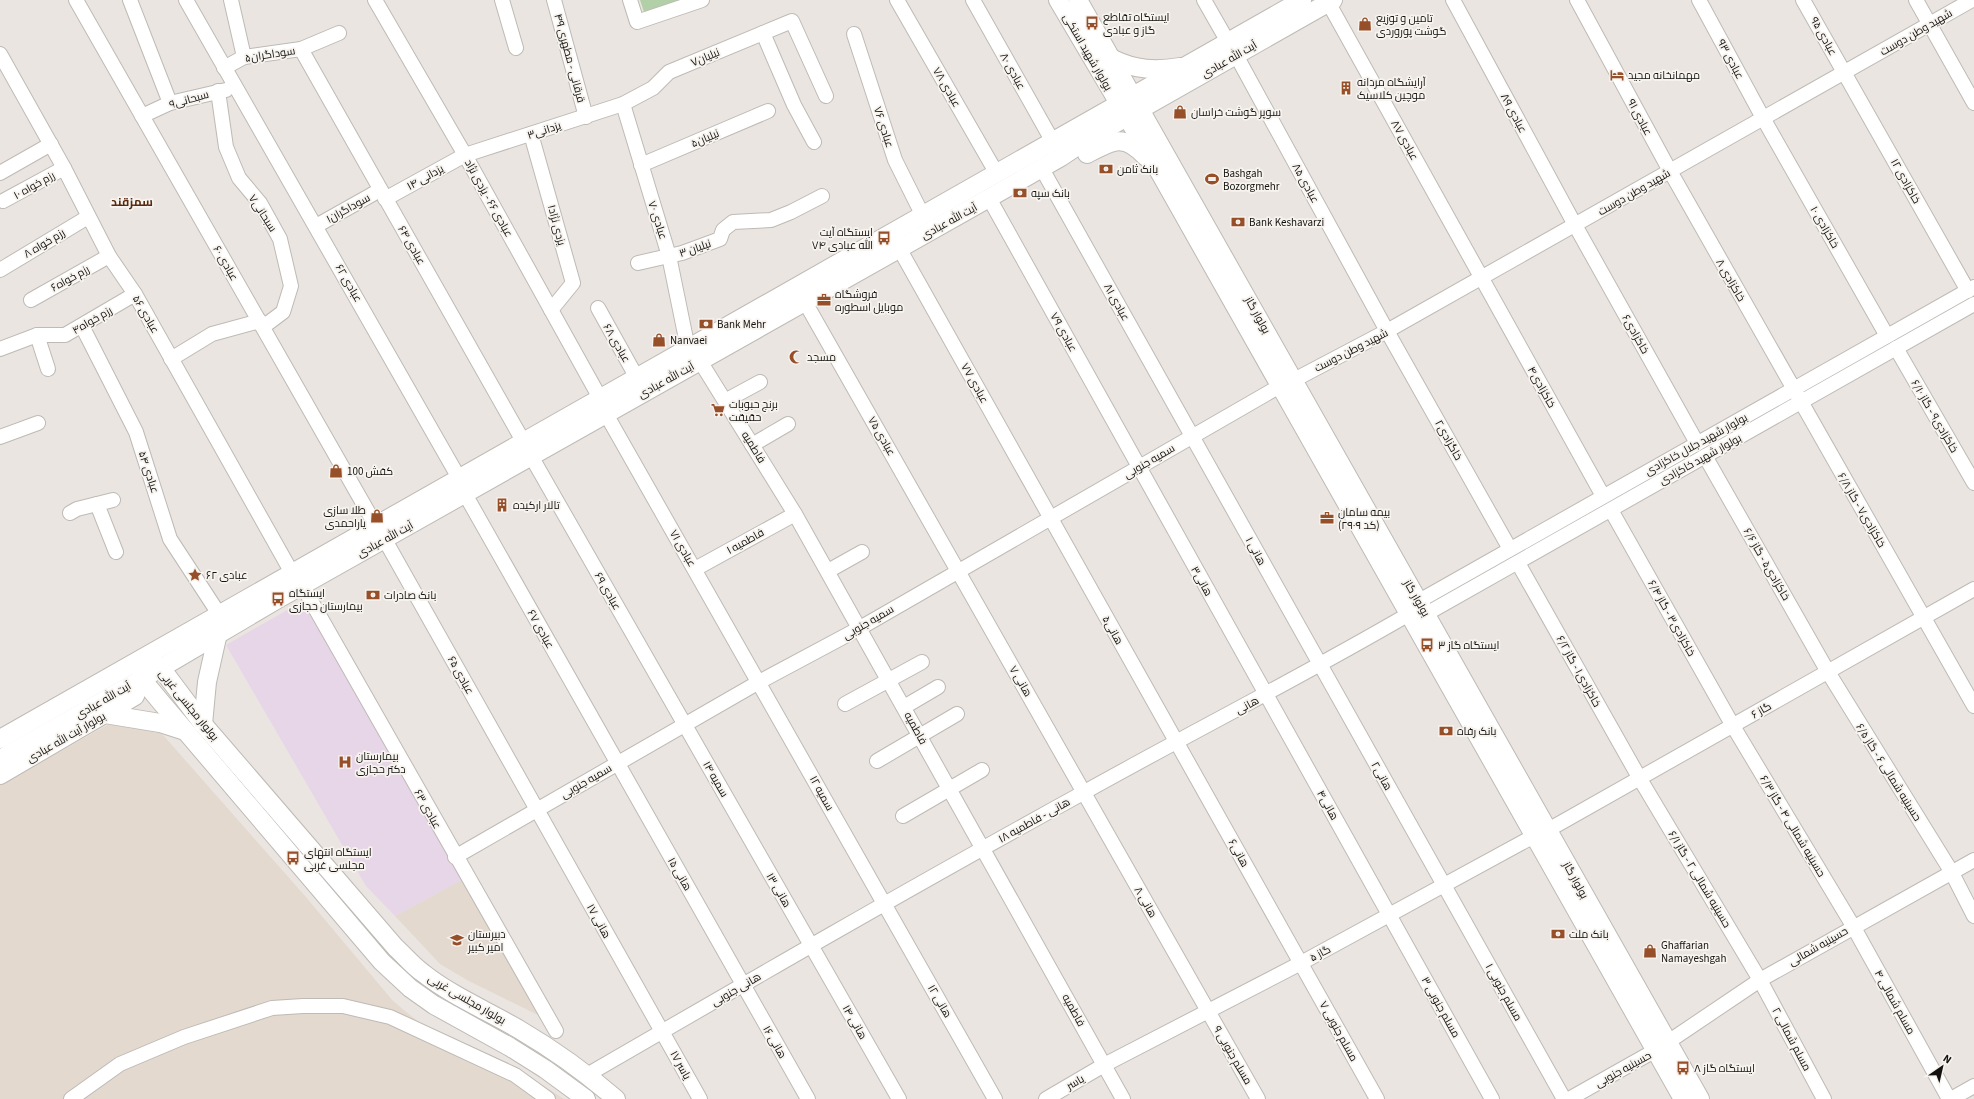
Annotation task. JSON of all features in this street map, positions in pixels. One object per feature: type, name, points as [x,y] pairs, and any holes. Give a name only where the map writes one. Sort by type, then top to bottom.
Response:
[{"type":"main road","name":"بولوار شهید استکی","points":[[1058,0],[1130,107]]},
{"type":"main road","name":"بولوار شهید استکی","points":[[1078,0],[1112,59],[1130,107]]},
{"type":"main road","name":"آیت الله عبادی","points":[[1130,107],[1186,66],[1232,49],[1302,0]]},
{"type":"main road","name":"آیت الله عبادی","points":[[603,406],[637,378],[997,174],[1057,150],[1232,49],[1330,1]]},
{"type":"main road","points":[[1112,59],[1126,66],[1142,69],[1164,69],[1186,66]]},
{"type":"main road","name":"بولوار گاز","points":[[1130,107],[1160,173],[1287,383]]},
{"type":"main road","name":"بولوار گاز","points":[[1130,107],[1418,610],[1541,833],[1662,1046],[1700,1099]]},
{"type":"main road","points":[[1057,150],[1067,154],[1085,155],[1107,142],[1115,140],[1124,141],[1136,147],[1160,173]]},
{"type":"main road","name":"آیت الله عبادی","points":[[0,739],[219,614],[297,579],[603,406],[700,361],[1041,168],[1057,150]]},
{"type":"main road","name":"آیت الله عبادی","points":[[0,759],[161,668],[218,633],[297,579]]},
{"type":"main road","points":[[203,724],[207,682],[218,633]]},
{"type":"main road","name":"بولوار مجلسی غربی","points":[[586,1099],[545,1069],[510,1047],[434,1004],[410,988],[382,962],[184,731],[141,678],[142,658],[161,668],[203,724],[396,948],[422,973],[444,988],[520,1030],[587,1075],[616,1099]]},
{"type":"main road","name":"بولوار آیت الله عبادی","points":[[0,775],[135,696],[141,678]]},
{"type":"main road","points":[[105,714],[160,723],[184,731]]},
{"type":"main road","name":"بولوار گاز","points":[[1662,1046],[1683,1099]]},
{"type":"street","name":"عبادی ۶۰","points":[[76,0],[380,533]]},
{"type":"street","points":[[130,0],[170,103]]},
{"type":"street","name":"عبادی ۶۲","points":[[186,0],[316,226],[462,486]]},
{"type":"street","points":[[231,0],[244,57]]},
{"type":"street","name":"عبادی ۶۶ - یزدی نژاد","points":[[375,0],[465,155],[603,406]]},
{"type":"street","points":[[502,0],[516,48]]},
{"type":"street","name":"قرقانی - مطهری ۴۹","points":[[554,0],[586,117]]},
{"type":"street","points":[[630,0],[637,22],[702,0]]},
{"type":"street","name":"عبادی ۷۸","points":[[898,0],[997,174]]},
{"type":"street","name":"عبادی ۸۰","points":[[973,0],[1057,150]]},
{"type":"street","name":"عبادی ۸۵","points":[[1204,0],[1387,331]]},
{"type":"street","name":"عبادی ۸۹","points":[[1452,0],[1574,226]]},
{"type":"street","name":"عبادی ۹۱","points":[[1577,0],[1670,171]]},
{"type":"street","name":"عبادی ۹۳","points":[[1699,0],[1763,118]]},
{"type":"street","name":"عبادی ۹۵","points":[[1804,0],[1844,72]]},
{"type":"street","points":[[1916,0],[1974,103]]},
{"type":"street","name":"شهید وطن دوست","points":[[1287,383],[1387,331],[1481,279],[1972,0]]},
{"type":"street","name":"عبادی ۸۷","points":[[1330,1],[1481,279]]},
{"type":"street","name":"نیلیان۷","points":[[623,104],[653,88],[669,72],[792,21],[826,96]]},
{"type":"street","name":"سوداگران۵","points":[[224,68],[244,57],[301,49],[339,33]]},
{"type":"street","points":[[763,33],[794,105],[814,142]]},
{"type":"street","name":"عبادی ۷۶","points":[[854,34],[894,160],[923,216]]},
{"type":"street","name":"عبادی ۶۴","points":[[301,49],[527,449]]},
{"type":"street","name":"عبادی ۵۶","points":[[0,54],[64,168],[109,256],[135,294],[297,579]]},
{"type":"street","name":"خاکزادی ۱۲","points":[[1844,72],[1971,289]]},
{"type":"street","name":"سبحانی۹","points":[[142,116],[170,103],[218,91],[236,89]]},
{"type":"street","name":"سبحانی۷","points":[[218,91],[226,148],[239,178],[260,203],[280,239],[291,286],[283,312],[261,324]]},
{"type":"street","name":"یزدانی۳","points":[[465,155],[623,104]]},
{"type":"street","name":"عبادی ۷۰","points":[[623,104],[669,256],[686,339]]},
{"type":"street","name":"نیلیان۵","points":[[641,165],[768,111]]},
{"type":"street","name":"خاکزادی ۱۰","points":[[1763,118],[1887,336]]},
{"type":"street","name":"یزدی نژاد۱","points":[[531,134],[573,283],[551,310]]},
{"type":"street","points":[[0,173],[51,144]]},
{"type":"street","name":"یزدانی ۱۴","points":[[383,194],[465,155]]},
{"type":"street","name":"رزم خواه ۱۰","points":[[4,201],[64,168]]},
{"type":"street","name":"عبادی ۸۱","points":[[1041,168],[1192,436]]},
{"type":"street","name":"خاکزادی ۸","points":[[1670,171],[1801,402]]},
{"type":"street","name":"سوداگران۱","points":[[316,226],[383,194]]},
{"type":"street","name":"نیلیان ۳","points":[[638,263],[669,256],[720,239],[723,230],[733,222],[771,220],[791,212],[822,196]]},
{"type":"street","name":"عبادی ۷۹","points":[[989,198],[1138,467]]},
{"type":"street","name":"رزم خواه ۸","points":[[0,270],[88,216]]},
{"type":"street","name":"خاکزادی۶","points":[[1574,226],[1697,443]]},
{"type":"street","name":"عبادی ۷۷","points":[[899,248],[1050,517]]},
{"type":"street","name":"رزم خواه۶","points":[[31,300],[109,256]]},
{"type":"street","name":"خاکزادی۴","points":[[1481,279],[1603,496]]},
{"type":"street","name":"بولوار شهید جلال خاکزادی","points":[[1418,610],[1510,549],[1971,289]]},
{"type":"street","name":"رزم خواه۴","points":[[0,349],[37,335],[65,335],[135,294]]},
{"type":"street","name":"عبادی ۷۵","points":[[805,302],[958,570]]},
{"type":"street","name":"بولوار شهید خاکزادی","points":[[1418,610],[1518,563],[1974,304]]},
{"type":"street","name":"عبادی ۶۸","points":[[598,308],[637,378]]},
{"type":"street","points":[[171,358],[212,334],[261,324]]},
{"type":"street","name":"عبادی ۵۴","points":[[82,326],[136,432],[170,538],[219,614]]},
{"type":"street","name":"خاگزادی۲","points":[[1387,331],[1510,549]]},
{"type":"street","points":[[37,335],[48,369]]},
{"type":"street","name":"خاکزادی۹ - گاز ۶/۱۰","points":[[1896,348],[1974,483]]},
{"type":"street","name":"فاطمیه","points":[[700,361],[795,514],[828,571],[1123,1099]]},
{"type":"street","points":[[725,401],[760,382]]},
{"type":"street","name":"سمیه جنوبی","points":[[455,857],[759,682],[860,628],[1050,517],[1287,383]]},
{"type":"street","name":"خاکزادی۷ - گاز ۶/۸","points":[[1801,402],[1974,706]]},
{"type":"street","name":"عبادی ۷۱","points":[[603,406],[759,682]]},
{"type":"street","points":[[0,437],[38,423]]},
{"type":"street","points":[[752,445],[788,424]]},
{"type":"street","name":"هانی ۱","points":[[1192,436],[1321,666]]},
{"type":"street","name":"عبادی ۶۹","points":[[527,449],[685,725]]},
{"type":"street","name":"خاکزادی۵ - گاز ۶/۶","points":[[1706,456],[1828,672]]},
{"type":"street","name":"هانی۳","points":[[1138,467],[1266,695]]},
{"type":"street","name":"عبادی ۶۷","points":[[462,486],[618,763]]},
{"type":"street","points":[[70,513],[114,500]]},
{"type":"street","points":[[97,504],[116,552]]},
{"type":"street","name":"خاکزادی۳ - گاز ۶/۴","points":[[1611,510],[1733,726]]},
{"type":"street","name":"فاطمیه ۱","points":[[695,569],[795,514]]},
{"type":"street","name":"هانی۵","points":[[1050,517],[1177,742]]},
{"type":"street","name":"عبادی ۶۵","points":[[380,533],[536,810]]},
{"type":"street","points":[[828,571],[862,552]]},
{"type":"street","name":"خاکزادی۱ - گاز ۶/۲","points":[[1518,563],[1640,779]]},
{"type":"street","name":"هانی ۷","points":[[958,570],[1084,792]]},
{"type":"street","name":"عبادی ۶۳","points":[[297,579],[556,1031]]},
{"type":"street","name":"گاز ۶","points":[[1541,833],[1640,779],[1974,589]]},
{"type":"street","name":"هانی","points":[[1084,792],[1321,666],[1418,610]]},
{"type":"street","points":[[845,704],[922,662]]},
{"type":"street","name":"هانی۲","points":[[1321,666],[1444,886]]},
{"type":"street","name":"حسینیه شمالی ۶ - گاز ۶/۵","points":[[1828,672],[1951,872],[1974,916]]},
{"type":"street","name":"سمیه ۱۲","points":[[759,682],[884,903]]},
{"type":"street","points":[[904,707],[938,687]]},
{"type":"street","name":"هانی۴","points":[[1266,695],[1390,915]]},
{"type":"street","points":[[877,761],[957,714]]},
{"type":"street","name":"سمیه ۱۴","points":[[685,725],[747,834]]},
{"type":"street","name":"حسینیه شمالی ۴ - گاز ۶/۳","points":[[1733,726],[1853,926]]},
{"type":"street","name":"هانی۶","points":[[1177,742],[1301,963]]},
{"type":"street","name":"هانی ۱۵","points":[[618,763],[743,985]]},
{"type":"street","points":[[903,816],[982,770]]},
{"type":"street","name":"حسینیه شمالی ۲ - گاز ۶/۱","points":[[1640,779],[1760,980]]},
{"type":"street","name":"هانی - فاطمیه ۱۸","points":[[884,903],[1084,792]]},
{"type":"street","name":"هانی ۸","points":[[1084,792],[1208,1011]]},
{"type":"street","name":"هانی ۱۷","points":[[536,810],[662,1032]]},
{"type":"street","name":"گاز ۵","points":[[1104,1065],[1301,963],[1541,833]]},
{"type":"street","name":"هانی ۱۳","points":[[747,834],[811,945]]},
{"type":"street","name":"حسینیه شمالی","points":[[1662,1046],[1760,980],[1853,926],[1974,860]]},
{"type":"street","name":"۱ مسلم جنوبی","points":[[1444,886],[1564,1099]]},
{"type":"street","name":"هانی جنوبی","points":[[587,1075],[884,903]]},
{"type":"street","name":"هانی ۱۲","points":[[884,903],[995,1099]]},
{"type":"street","name":"مسلم جنوبی ۳","points":[[1390,915],[1492,1099]]},
{"type":"street","name":"مسلم شمالی ۴","points":[[1853,926],[1950,1099]]},
{"type":"street","name":"هانی ۱۴","points":[[811,945],[899,1099]]},
{"type":"street","name":"مسلم جنوبی ۷","points":[[1301,963],[1378,1099]]},
{"type":"street","name":"مسلم شمالی ۲","points":[[1760,980],[1824,1099]]},
{"type":"street","name":"هانی ۱۶","points":[[743,985],[808,1099]]},
{"type":"street","points":[[71,1099],[120,1064],[184,1037],[272,1008],[303,1006],[343,1006],[390,1017],[515,1075],[548,1099]]},
{"type":"street","name":"مسلم جنوبی ۹","points":[[1208,1011],[1258,1099]]},
{"type":"street","name":"یاسر ۱۷","points":[[662,1032],[700,1099]]},
{"type":"street","name":"حسینیه جنوبی","points":[[1569,1099],[1662,1046]]},
{"type":"street","name":"یاسر","points":[[1046,1099],[1104,1065]]},
{"type":"street","points":[[1950,1099],[1974,1086]]},
{"type":"shaded area","name":"بیمارستان دکتر حجازی","points":[[303,601],[463,879],[395,916],[366,886],[226,645]]},
{"type":"shaded area","points":[[109,724],[148,728],[163,735],[305,896],[393,1001],[427,1029],[519,1070],[564,1099],[0,1099],[0,785]]},
{"type":"shaded area","name":"دبیرستان امیر کبیر","points":[[463,879],[538,1015],[467,980],[440,964],[395,916]]},
{"type":"green space","points":[[640,0],[690,0],[645,15]]},
{"type":"place","name":"ایستگاه تقاطع گاز و عبادی","points":[[1092,23]]},
{"type":"place","name":"تامین و توزیع گوشت پوروردی","points":[[1365,24]]},
{"type":"place","name":"مهمانخانه مجید","points":[[1617,75]]},
{"type":"place","name":"آرایشگاه مردانه موچین کلاسیک","points":[[1346,88]]},
{"type":"place","name":"سوپر گوشت خراسان","points":[[1180,112]]},
{"type":"place","name":"بانک ثامن","points":[[1106,169]]},
{"type":"place","name":"Bashgah Bozorgmehr","points":[[1212,179]]},
{"type":"place","name":"بانک سپه","points":[[1020,193]]},
{"type":"place","name":"Bank Keshavarzi","points":[[1238,222]]},
{"type":"place","name":"ایستگاه آیت الله عبادی ۷۴","points":[[884,238]]},
{"type":"place","name":"فروشگاه موبایل اسطوره","points":[[824,300]]},
{"type":"place","name":"Bank Mehr","points":[[706,324]]},
{"type":"place","name":"Nanvaei","points":[[659,340]]},
{"type":"place","name":"مسجد","points":[[796,357]]},
{"type":"place","name":"برنج حبوبات حقیقت","points":[[718,410]]},
{"type":"place","name":"کفش 100","points":[[336,471]]},
{"type":"place","name":"تالار ارکیده","points":[[502,505]]},
{"type":"place","name":"طلا سازی یاراحمدی","points":[[377,516]]},
{"type":"place","name":"بیمه سامان (کد ۲۹۰۹)","points":[[1327,518]]},
{"type":"place","name":"عبادی ۶۲","points":[[195,575]]},
{"type":"place","name":"بانک صادرات","points":[[373,595]]},
{"type":"place","name":"ایستگاه بیمارستان حجازی","points":[[278,599]]},
{"type":"place","name":"ایستگاه گاز ۳","points":[[1427,645]]},
{"type":"place","name":"بانک رفاه","points":[[1446,731]]},
{"type":"place","name":"بیمارستان دکتر حجازی","points":[[345,762]]},
{"type":"place","name":"ایستگاه انتهای مجلسی غربی","points":[[293,858]]},
{"type":"place","name":"بانک ملت","points":[[1558,934]]},
{"type":"place","name":"دبیرستان امیر کبیر","points":[[457,940]]},
{"type":"place","name":"Ghaffarian Namayeshgah","points":[[1650,951]]},
{"type":"place","name":"ایستگاه گاز ۸","points":[[1683,1068]]},
{"type":"district","name":"سمزقند","points":[[132,202]]}]
